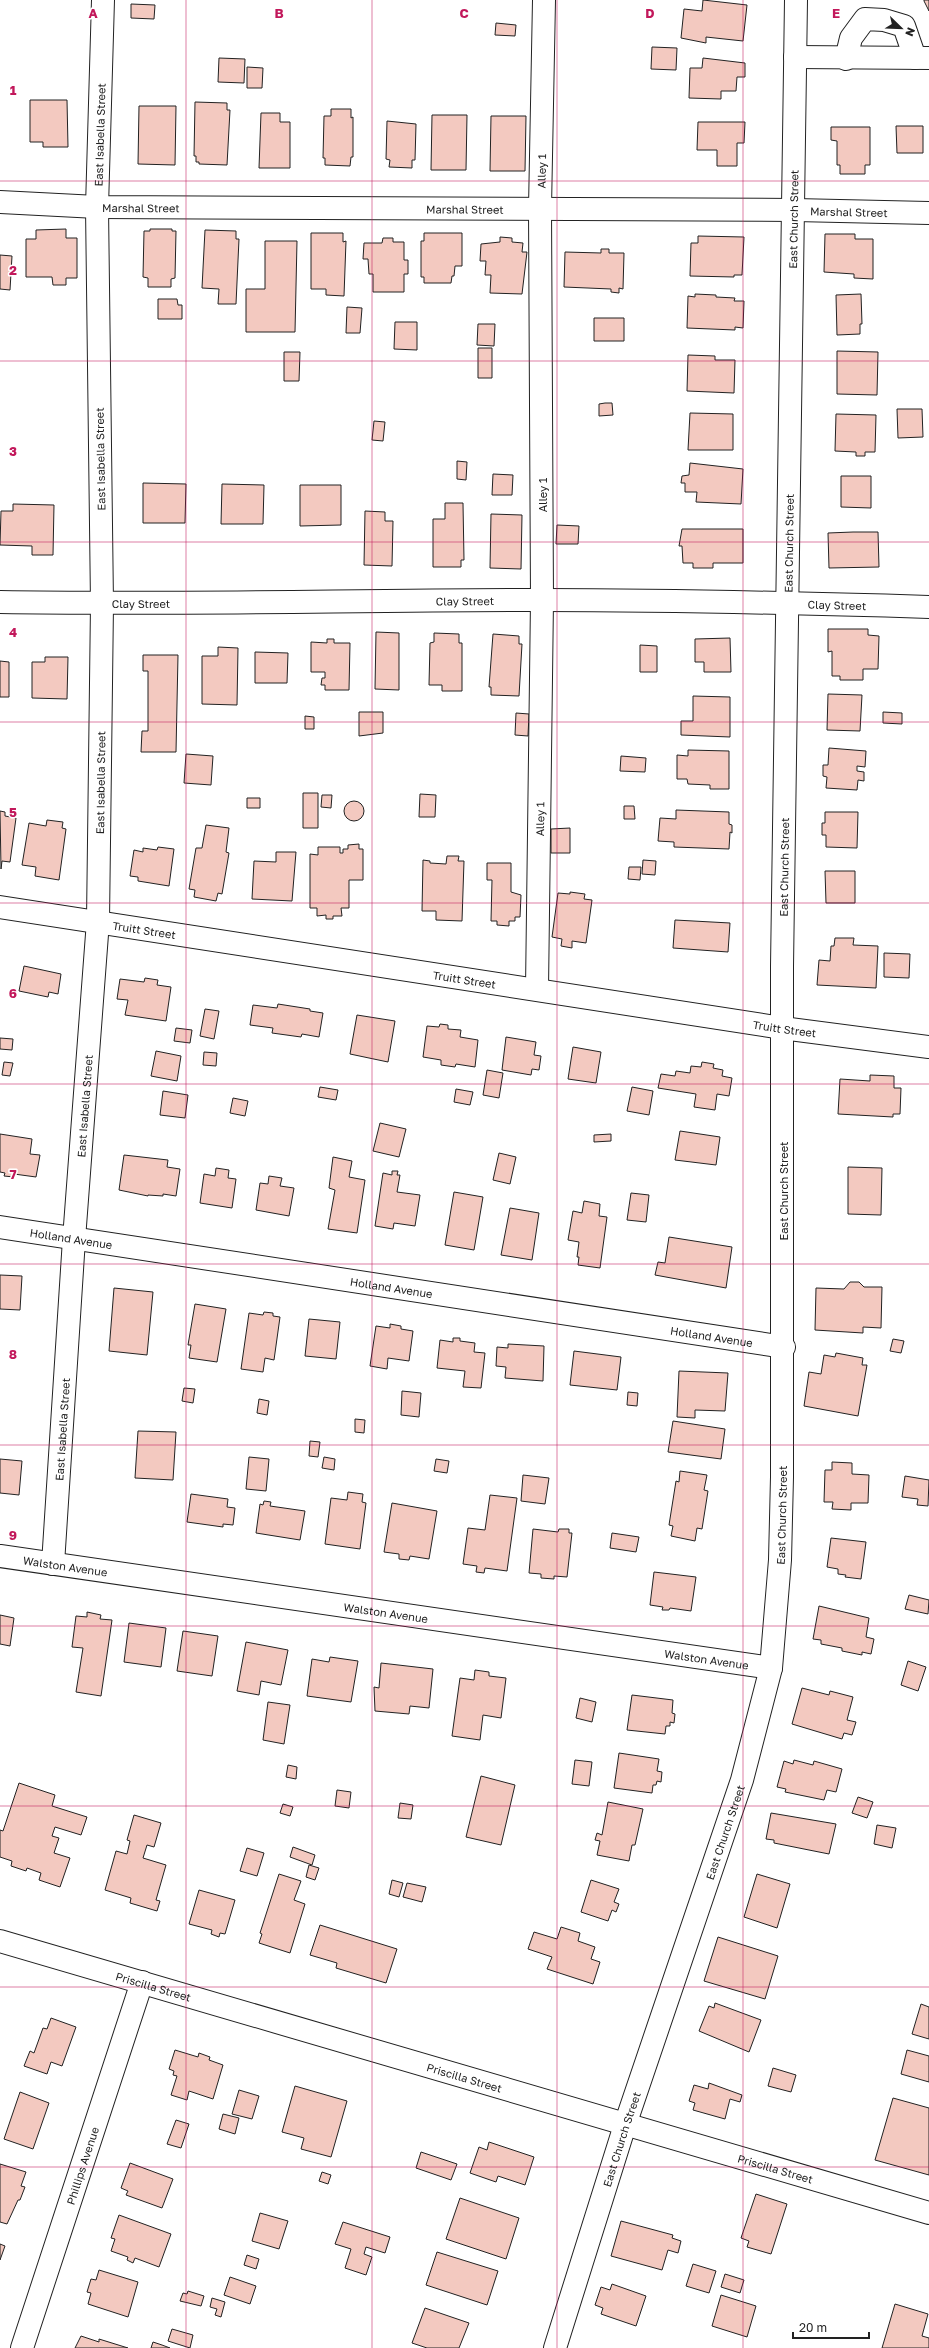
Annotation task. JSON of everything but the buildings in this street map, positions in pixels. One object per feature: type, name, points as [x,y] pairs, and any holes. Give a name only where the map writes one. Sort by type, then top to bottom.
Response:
[{"type":"street","name":"East Isabella Street","points":[[53,1564],[74,1239],[98,921],[102,604],[97,207],[103,0]]},
{"type":"street","name":"Alley 1","points":[[537,990],[542,600],[540,208],[544,0]]},
{"type":"street","name":"East Church Street","points":[[555,2348],[625,2125],[742,1780],[771,1668],[780,1560],[784,1347],[782,1028],[787,602],[795,210],[796,0]]},
{"type":"street","points":[[795,57],[846,59],[922,58],[904,26],[884,20],[865,19],[851,38],[846,59]]},
{"type":"street","name":"Marshal Street","points":[[0,202],[97,207],[540,208],[795,210],[929,213]]},
{"type":"street","name":"Clay Street","points":[[0,602],[102,604],[542,600],[787,602],[929,607]]},
{"type":"street","name":"Truitt Street","points":[[0,907],[782,1028],[929,1047]]},
{"type":"street","name":"Holland Avenue","points":[[0,1227],[784,1347]]},
{"type":"street","name":"Walston Avenue","points":[[0,1556],[771,1668]]},
{"type":"street","name":"Priscilla Street","points":[[0,1941],[929,2213]]},
{"type":"street","name":"Phillips Avenue","points":[[22,2348],[142,1982]]}]
